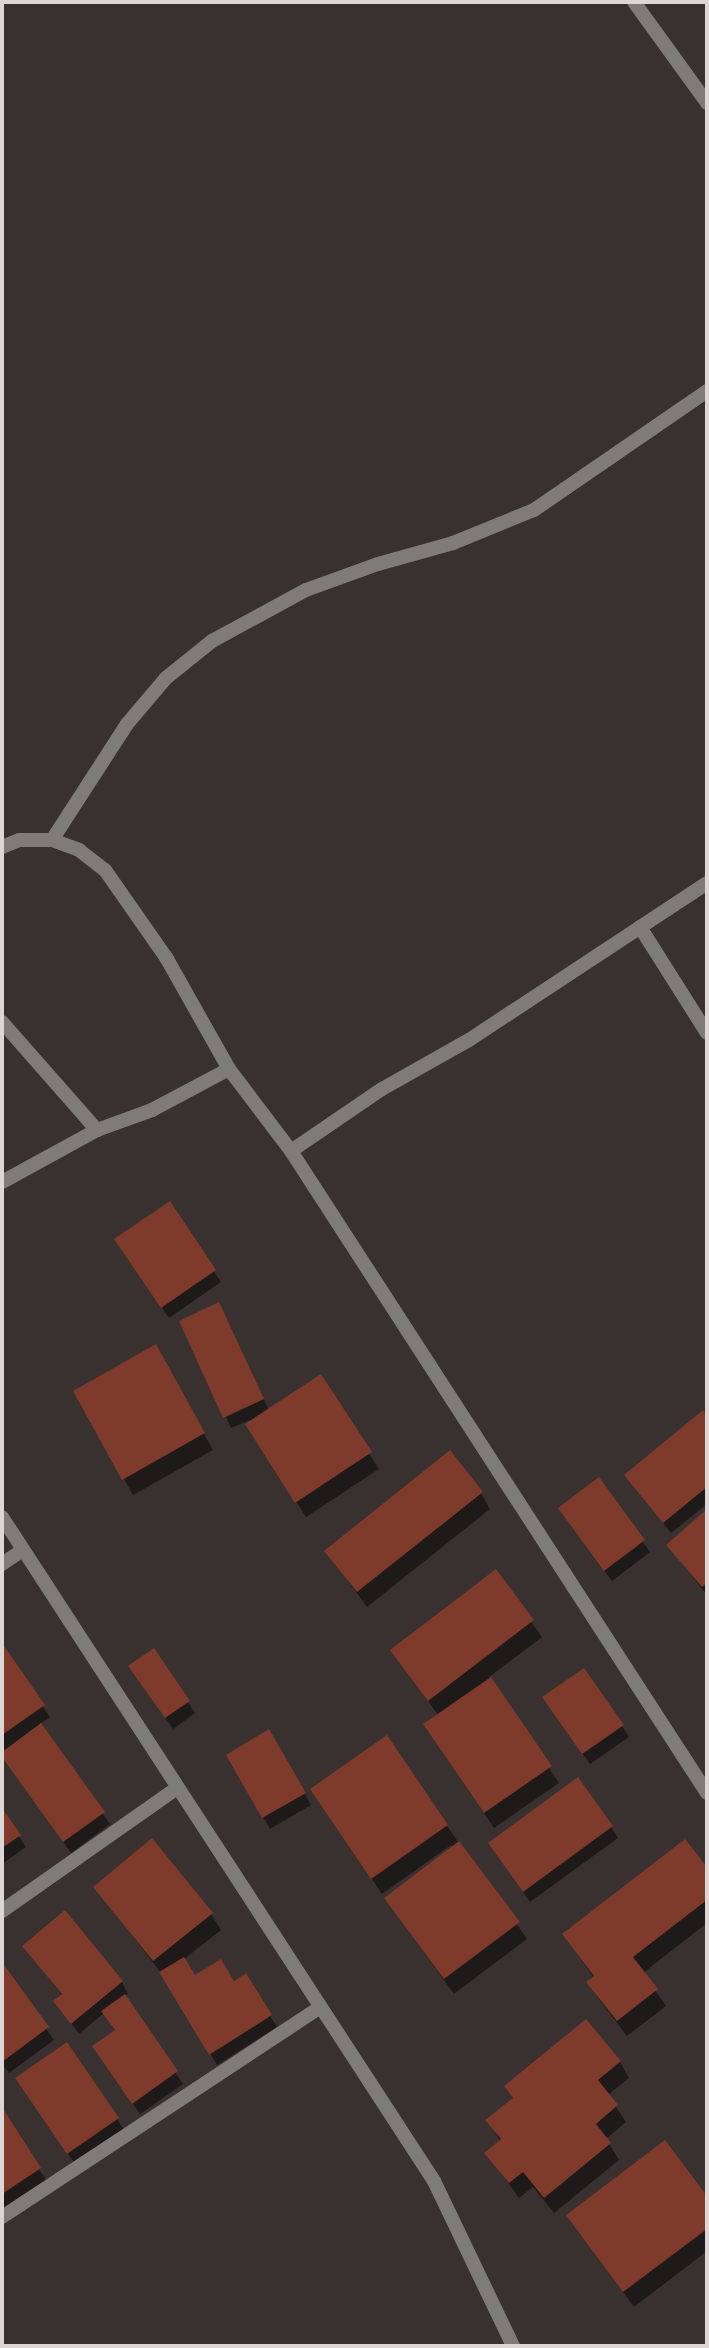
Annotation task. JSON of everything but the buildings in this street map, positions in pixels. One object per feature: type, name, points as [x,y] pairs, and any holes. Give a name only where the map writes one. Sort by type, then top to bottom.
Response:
[{"type":"street","points":[[634,2],[707,103]]},
{"type":"street","points":[[52,841],[127,724],[166,678],[212,641],[306,590],[378,564],[453,542],[534,510],[707,391]]},
{"type":"street","points":[[2,847],[19,841],[52,841],[79,850],[105,870],[167,959],[229,1069],[291,1151],[707,1793]]},
{"type":"street","points":[[291,1151],[382,1089],[469,1040],[707,883]]},
{"type":"street","points":[[640,927],[707,1033]]},
{"type":"street","points":[[2,1022],[97,1130]]},
{"type":"street","points":[[2,1182],[97,1130],[152,1110],[229,1069]]},
{"type":"street","points":[[2,1517],[434,2181],[513,2346]]},
{"type":"street","points":[[2,1564],[23,1550]]},
{"type":"street","points":[[2,1911],[177,1788]]},
{"type":"street","points":[[2,2217],[320,2007]]}]
